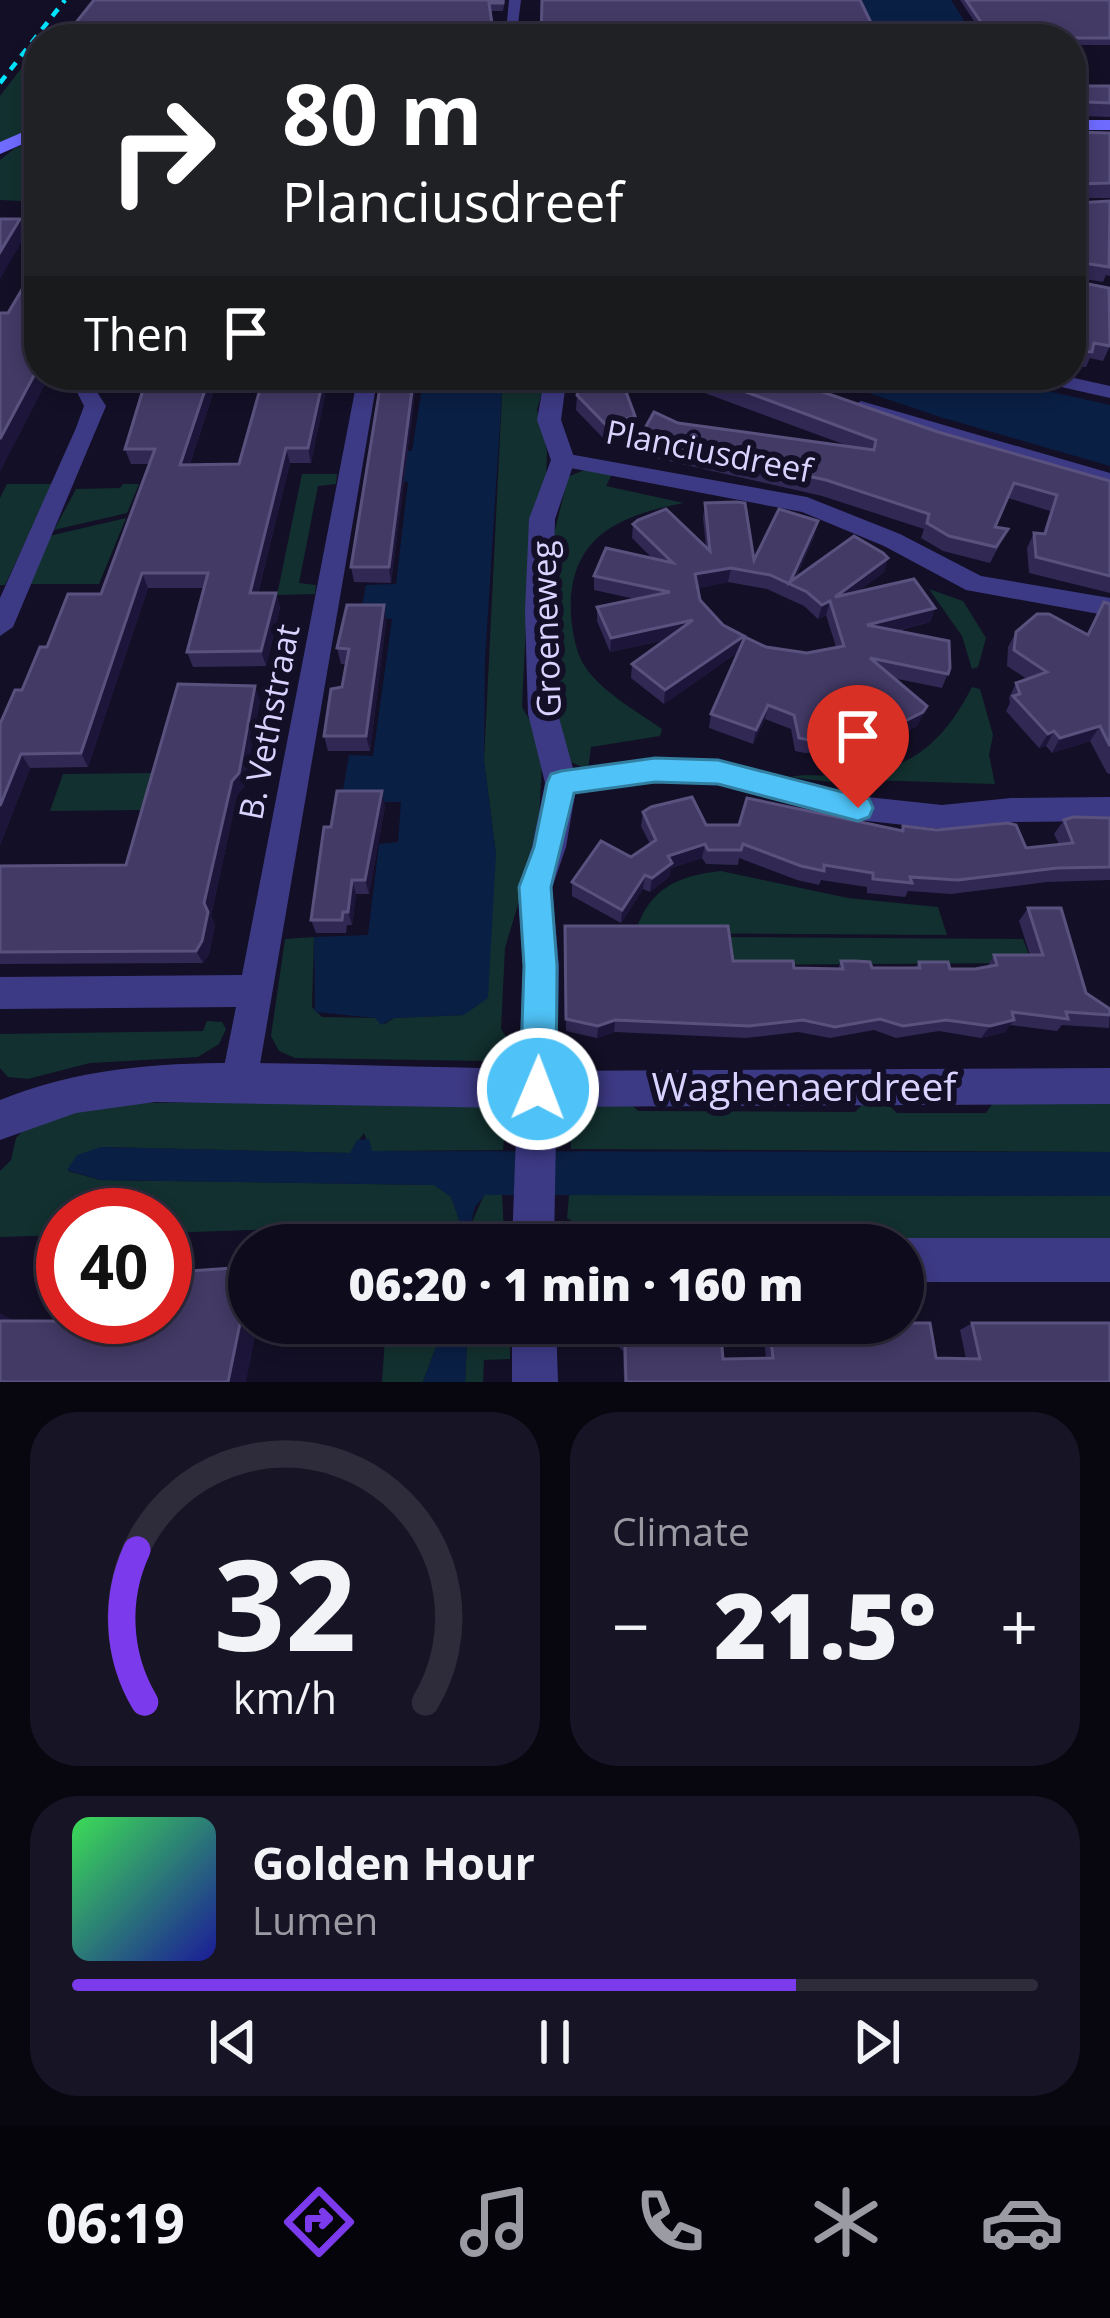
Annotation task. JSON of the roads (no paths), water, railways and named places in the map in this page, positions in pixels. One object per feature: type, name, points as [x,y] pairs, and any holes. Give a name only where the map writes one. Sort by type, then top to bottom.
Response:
[{"type":"street","points":[[513,21],[515,0]]},
{"type":"street","points":[[0,627],[87,428],[95,406],[89,390]]},
{"type":"street","name":"B. Vethstraat","points":[[239,1082],[365,390]]},
{"type":"street","name":"Groeneweg","points":[[534,1224],[541,966],[535,887],[549,847],[561,783],[543,714],[538,611],[542,519],[562,460],[549,420],[554,390]]},
{"type":"street","points":[[838,400],[1110,480]]},
{"type":"street","name":"Planciusdreef","points":[[562,460],[806,505],[892,541],[975,584],[1110,607]]},
{"type":"street","points":[[561,783],[655,770],[718,772],[858,808],[942,818],[1011,810],[1110,809]]},
{"type":"street","points":[[0,993],[256,991]]},
{"type":"street","name":"Waghenaerdreef","points":[[0,1120],[47,1100],[109,1087],[239,1082],[538,1106],[1110,1086]]},
{"type":"street","points":[[924,1260],[1110,1260]]},
{"type":"street","points":[[534,1344],[535,1382]]},
{"type":"water","points":[[857,0],[951,0],[966,24],[868,24]]},
{"type":"water","points":[[422,390],[502,390],[485,660],[484,761],[496,854],[488,998],[464,1015],[394,1018],[381,1025],[375,1018],[315,1012],[314,937],[368,935],[379,844],[398,842],[401,802],[341,802],[349,755],[373,756],[392,619],[360,618],[366,585],[396,584],[408,482],[385,480],[387,451],[412,451]]},
{"type":"water","points":[[860,390],[1043,390],[1110,405],[1110,466]]},
{"type":"water","points":[[369,1139],[372,1151],[1110,1152],[1110,1196],[485,1195],[471,1223],[460,1222],[451,1197],[434,1185],[100,1180],[67,1170],[77,1155],[101,1147],[350,1153],[357,1140]]},
{"type":"water","points":[[437,1344],[467,1344],[465,1382],[423,1382]]},
{"type":"railway","points":[[46,24],[65,0]]},
{"type":"railway","points":[[0,83],[24,52]]}]
